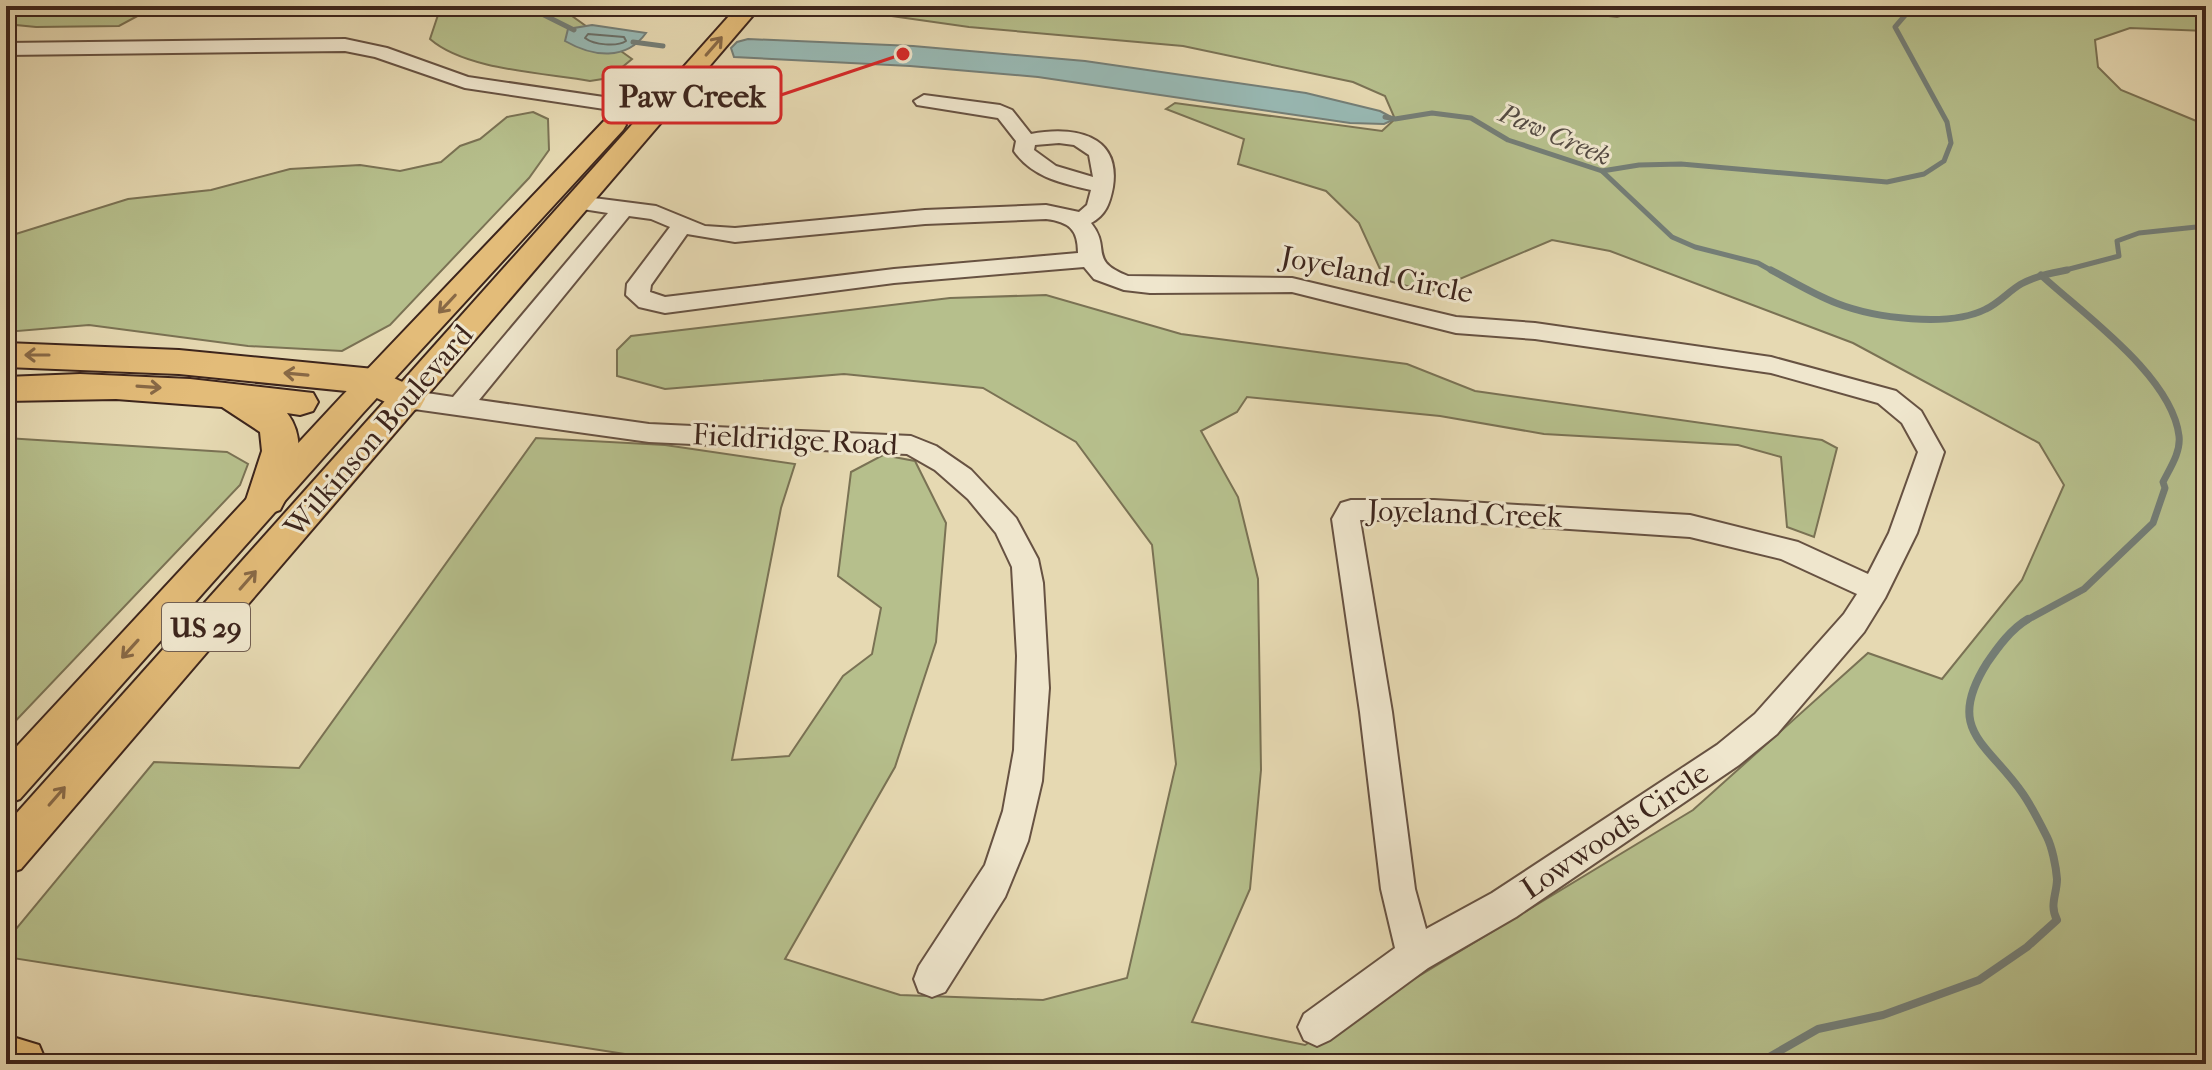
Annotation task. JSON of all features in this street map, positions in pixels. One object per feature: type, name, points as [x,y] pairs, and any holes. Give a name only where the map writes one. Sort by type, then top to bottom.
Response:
[{"type":"highway","points":[[6,355],[136,359],[407,399]]},
{"type":"highway","points":[[6,389],[77,385],[152,387],[221,395],[363,393]]},
{"type":"highway","points":[[221,395],[274,418],[282,435],[281,450],[266,500]]},
{"type":"highway","points":[[6,1062],[20,1064]]},
{"type":"main road","name":"Wilkinson Boulevard","points":[[6,786],[363,393],[722,6]]},
{"type":"main road","name":"Wilkinson Boulevard","points":[[6,855],[750,6]]},
{"type":"main road","points":[[480,316],[532,238],[637,117],[638,110],[631,107]]},
{"type":"street","points":[[6,49],[345,45],[380,52],[465,82],[631,107]]},
{"type":"street","points":[[924,101],[993,109],[1005,114],[1026,141],[1024,151],[1031,161],[1046,170],[1102,186]]},
{"type":"street","points":[[1026,141],[1046,136],[1081,141],[1098,151],[1105,166],[1100,204],[1092,215],[1078,221]]},
{"type":"street","points":[[578,202],[656,213],[701,232],[735,235],[955,216],[1046,212],[1068,215],[1078,221],[1089,235],[1090,259],[894,276],[665,305],[647,302],[638,295],[639,284],[683,225]]},
{"type":"street","points":[[459,407],[624,208]]},
{"type":"street","name":"Joyeland Circle","points":[[1090,259],[1102,274],[1124,283],[1150,286],[1292,285],[1456,325],[1535,331],[1771,365],[1887,397],[1912,417],[1931,452],[1903,533],[1875,590]]},
{"type":"street","name":"Fieldridge Road","points":[[407,399],[649,433],[911,445],[942,460],[990,506],[1012,533],[1027,572],[1034,674],[1029,764],[1020,812],[999,871],[932,979]]},
{"type":"street","name":"Joyeland Creek","points":[[1415,955],[1398,889],[1376,712],[1346,519],[1351,510],[1434,510],[1690,526],[1788,550],[1875,590]]},
{"type":"street","name":"Lowwoods Circle","points":[[1317,1027],[1415,955],[1504,905],[1728,755],[1766,724],[1814,672],[1854,623],[1875,590]]},
{"type":"green space","points":[[6,6],[156,6],[119,26],[36,27],[6,24]]},
{"type":"green space","points":[[441,6],[558,6],[632,59],[609,78],[590,81],[484,64],[463,58],[430,39]]},
{"type":"green space","points":[[821,6],[1203,6],[1227,9],[1229,6],[1524,6],[1617,17],[1653,6],[2206,6],[2206,31],[2130,28],[2095,40],[2098,67],[2121,90],[2206,125],[2206,1064],[689,1064],[6,957],[6,941],[154,762],[299,768],[536,438],[665,445],[795,464],[781,508],[732,760],[789,756],[843,676],[872,654],[881,608],[838,576],[851,472],[883,455],[915,461],[946,523],[936,642],[895,767],[785,959],[900,995],[1043,1000],[1127,978],[1176,764],[1152,545],[1076,442],[983,388],[844,374],[665,389],[617,376],[617,350],[631,336],[950,298],[1046,295],[1181,334],[1407,364],[1475,391],[1822,440],[1837,448],[1814,537],[1787,527],[1781,457],[1738,445],[1544,434],[1440,416],[1247,397],[1237,412],[1201,431],[1238,497],[1258,579],[1261,770],[1250,889],[1192,1022],[1305,1045],[1693,810],[1868,653],[1942,679],[2022,580],[2064,485],[2039,443],[1853,343],[1610,251],[1552,240],[1429,292],[1385,280],[1359,223],[1326,191],[1238,164],[1244,139],[1166,109],[1175,103],[1382,131],[1395,119],[1385,96],[1353,82],[1183,46],[969,27]]},
{"type":"green space","points":[[533,112],[548,119],[549,150],[529,178],[390,325],[342,351],[248,346],[89,325],[6,332],[6,237],[128,199],[211,190],[290,169],[360,165],[400,171],[441,162],[460,146],[480,139],[507,117]]},
{"type":"green space","points":[[6,438],[227,452],[248,464],[240,485],[6,731]]},
{"type":"water","points":[[592,25],[646,33],[629,48],[608,54],[565,41],[568,29]]},
{"type":"water","points":[[748,39],[913,46],[1085,61],[1306,93],[1380,111],[1395,119],[1384,124],[1350,123],[1038,77],[910,66],[734,57],[731,48],[737,42]]},
{"type":"waterway","name":"Paw Creek","points":[[526,6],[574,30]]},
{"type":"waterway","points":[[1602,171],[1639,165],[1681,164],[1887,182],[1924,174],[1944,161],[1951,143],[1947,122],[1895,27],[1913,6]]},
{"type":"waterway","name":"Paw Creek","points":[[633,42],[663,46]]},
{"type":"waterway","name":"Paw Creek","points":[[1385,117],[1395,119],[1432,113],[1471,118],[1508,140],[1602,171]]},
{"type":"waterway","name":"Paw Creek","points":[[1602,171],[1672,237],[1695,247],[1758,263],[1774,272]]},
{"type":"waterway","name":"Paw Creek","points":[[2059,272],[2119,256],[2117,241],[2139,233],[2206,226]]},
{"type":"waterway","name":"Paw Creek","points":[[1771,270],[1836,303],[1870,313],[1911,319],[1970,315],[1991,306],[2027,281],[2042,276]]},
{"type":"waterway","name":"Paw Creek","points":[[2059,272],[2067,270]]},
{"type":"waterway","name":"Paw Creek","points":[[2042,276],[2059,272]]},
{"type":"waterway","points":[[2025,621],[2084,589],[2153,523],[2165,488],[2163,482],[2179,442],[2173,413],[2143,369],[2101,327],[2042,276]]},
{"type":"waterway","points":[[1757,1064],[1818,1029],[1883,1015],[1979,980],[2027,947],[2057,920],[2053,904],[2056,874],[2049,841],[2026,799],[1985,748],[1970,721],[1975,686],[1987,663],[2010,633],[2025,621]]},
{"type":"place","name":"Paw Creek","points":[[903,54]]}]
